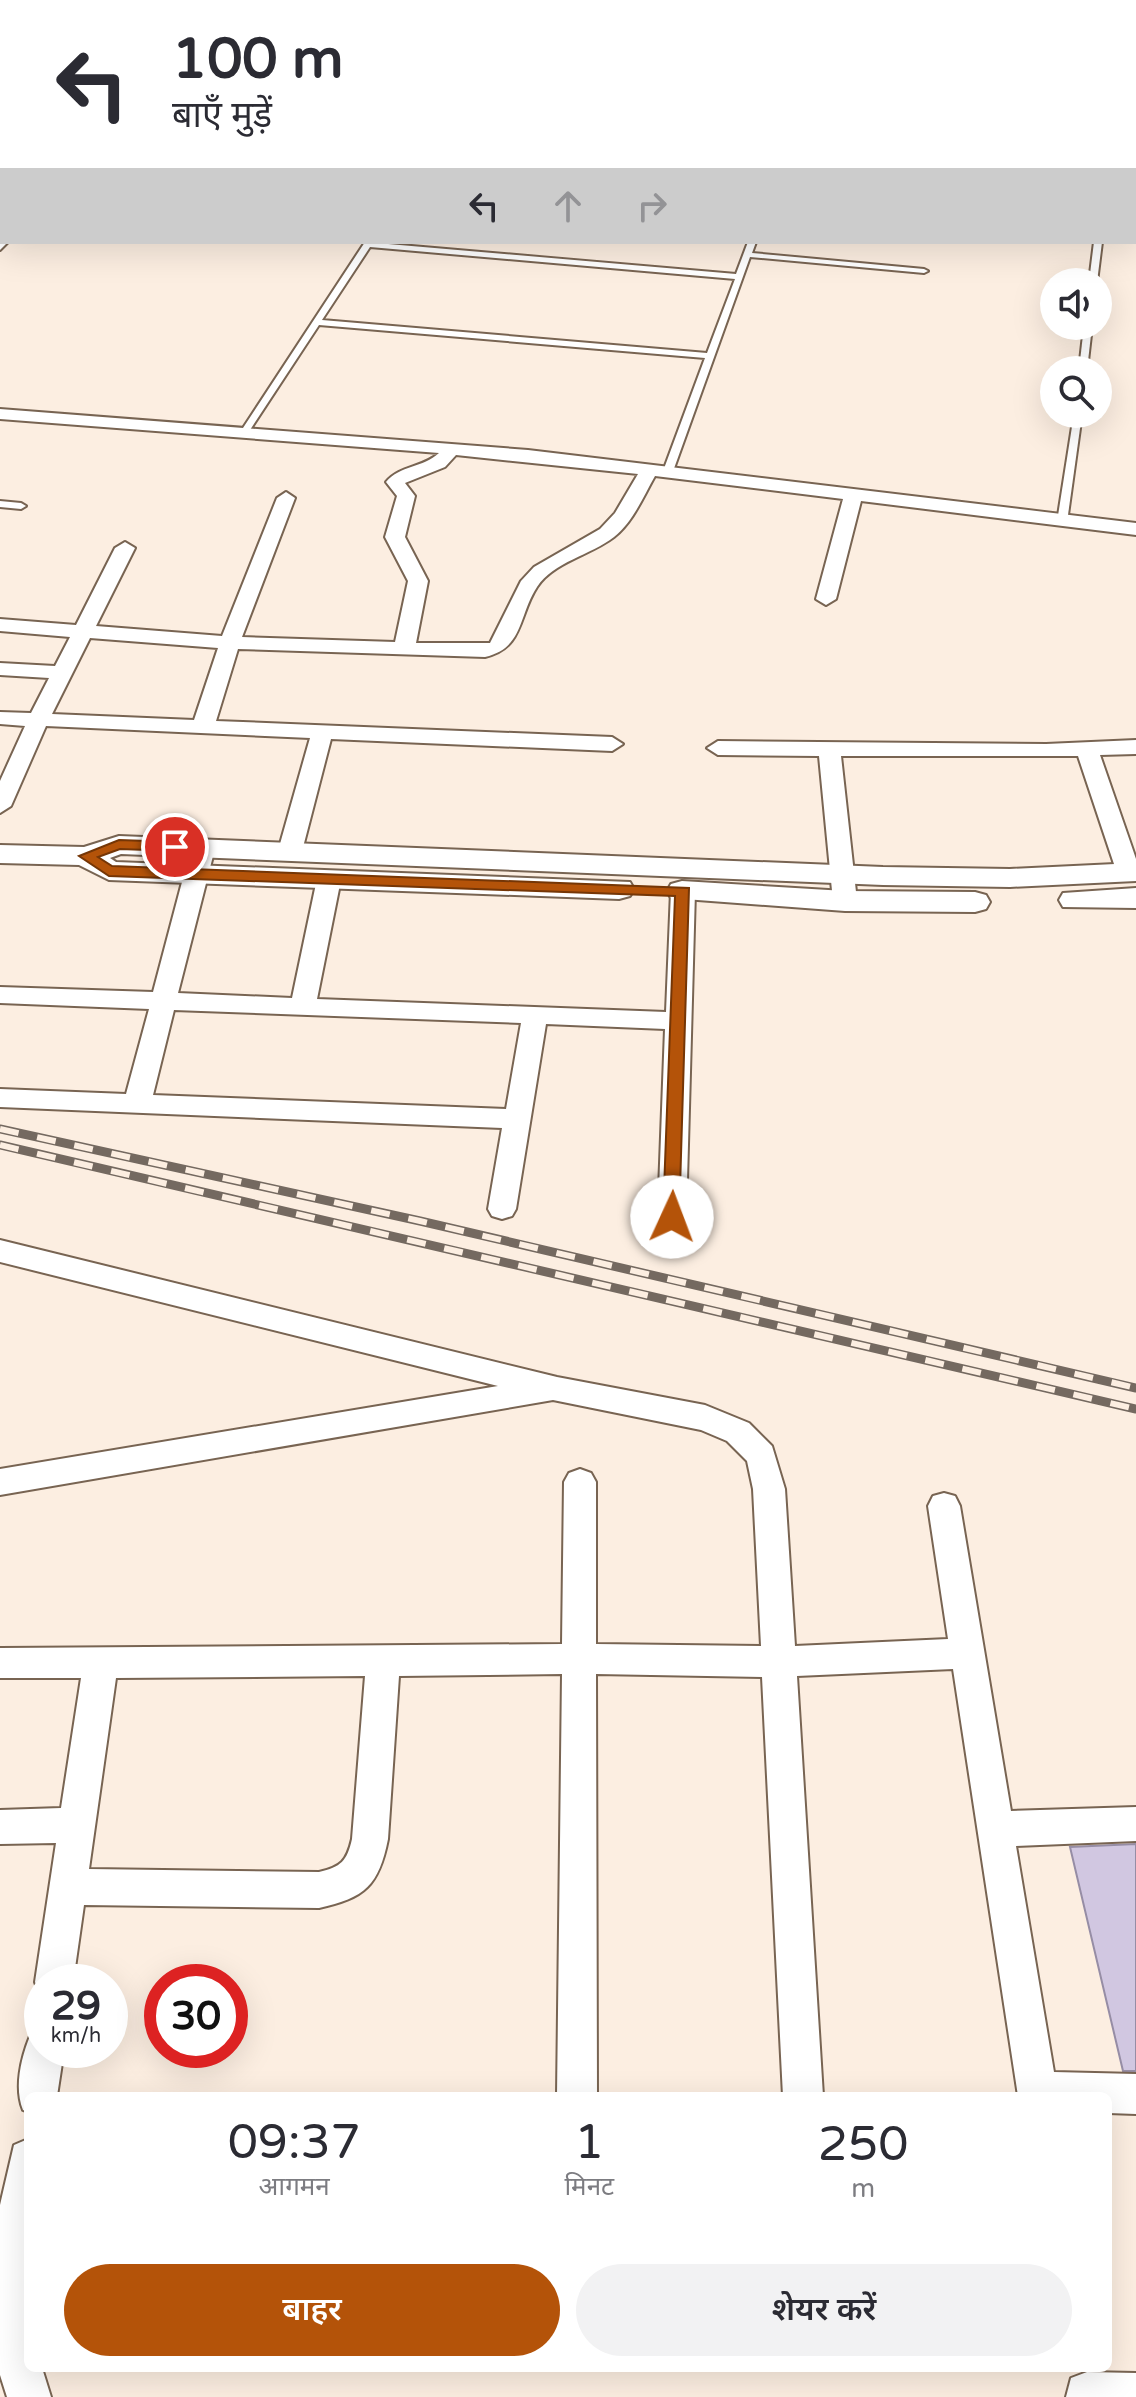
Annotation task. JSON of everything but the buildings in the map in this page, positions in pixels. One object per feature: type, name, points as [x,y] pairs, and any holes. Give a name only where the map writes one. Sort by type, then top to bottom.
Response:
[{"type":"street","points":[[0,414],[452,448],[1136,529]]},
{"type":"street","points":[[404,649],[418,593],[418,581],[396,545],[398,516],[406,496],[395,482],[400,476],[438,466],[452,448]]},
{"type":"street","points":[[0,625],[230,643],[462,652],[497,647],[528,585],[541,571],[607,533],[658,473]]},
{"type":"street","points":[[826,599],[853,495]]},
{"type":"street","points":[[202,729],[230,643],[286,498]]},
{"type":"street","points":[[0,806],[38,720],[125,548]]},
{"type":"street","points":[[0,669],[63,673]]},
{"type":"street","points":[[0,718],[202,729],[612,744]]},
{"type":"street","points":[[290,851],[322,733]]},
{"type":"street","points":[[718,748],[1087,750],[1136,747]]},
{"type":"street","points":[[829,749],[843,888]]},
{"type":"street","points":[[0,854],[86,856],[109,871],[290,851],[843,888],[1012,903],[1134,881],[1087,750]]},
{"type":"street","points":[[198,860],[329,879],[683,891],[843,888]]},
{"type":"street","points":[[137,1104],[198,860]]},
{"type":"street","points":[[303,1006],[329,879]]},
{"type":"street","points":[[672,1217],[683,891]]},
{"type":"street","points":[[0,995],[680,1021]]},
{"type":"street","points":[[502,1209],[535,1015]]},
{"type":"street","points":[[0,1098],[517,1119]]},
{"type":"street","points":[[2,1259],[557,1389],[705,1418],[738,1432],[761,1455],[769,1489],[803,2092]]},
{"type":"street","points":[[0,1482],[557,1389]]},
{"type":"street","points":[[577,2092],[580,1482]]},
{"type":"street","points":[[944,1506],[1037,2092]]},
{"type":"street","points":[[0,1663],[581,1659],[778,1662],[965,1653]]},
{"type":"street","points":[[68,1887],[319,1890],[349,1884],[365,1865],[370,1839],[383,1661]]},
{"type":"street","points":[[57,1964],[101,1662]]},
{"type":"street","points":[[994,1829],[1136,1824]]},
{"type":"street","points":[[0,1827],[77,1825]]},
{"type":"street","points":[[38,2092],[41,2068]]},
{"type":"street","points":[[1112,2094],[1136,2094]]},
{"type":"street","points":[[24,2183],[5,2299],[4,2331],[14,2371],[29,2397]]},
{"type":"street","points":[[1086,2386],[1136,2395]]},
{"type":"lane","points":[[245,431],[367,244]]},
{"type":"lane","points":[[379,244],[740,277]]},
{"type":"lane","points":[[658,473],[709,356],[751,244]]},
{"type":"lane","points":[[1095,268],[1098,244]]},
{"type":"lane","points":[[748,255],[924,271]]},
{"type":"lane","points":[[315,322],[709,356]]},
{"type":"lane","points":[[1062,522],[1076,428]]},
{"type":"lane","points":[[0,504],[21,506]]},
{"type":"railway","points":[[0,1129],[420,1221],[1136,1388]]},
{"type":"railway","points":[[0,1145],[1136,1409]]},
{"type":"route","points":[[175,847],[119,845],[86,856],[109,871],[683,891],[672,1217]]}]
